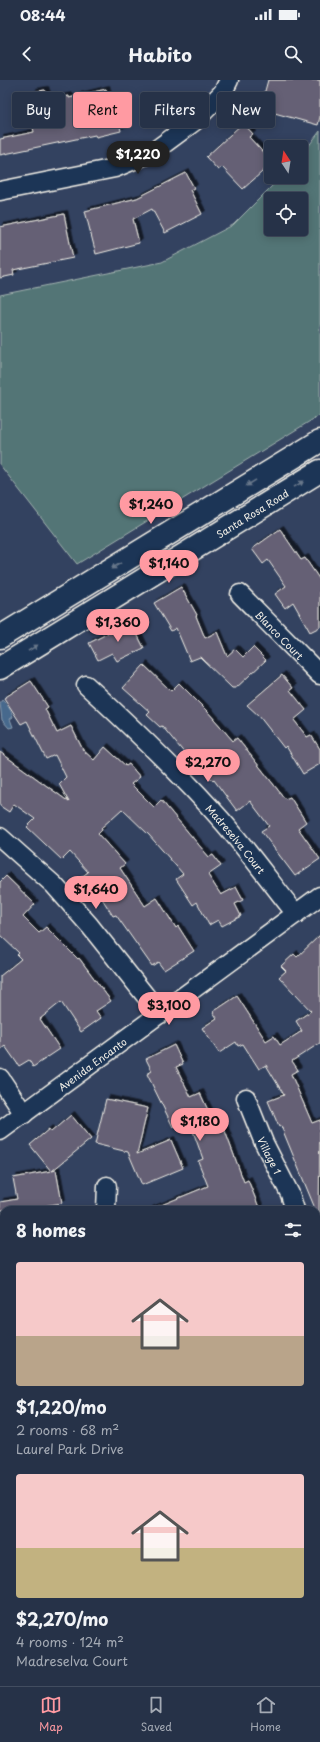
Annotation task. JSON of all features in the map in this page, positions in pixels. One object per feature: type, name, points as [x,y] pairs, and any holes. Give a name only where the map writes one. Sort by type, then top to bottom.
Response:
[{"type":"main road","points":[[0,637],[320,441]]},
{"type":"main road","name":"Santa Rosa Road","points":[[0,668],[320,471]]},
{"type":"street","points":[[0,191],[115,168],[153,152],[195,121],[223,92],[229,80]]},
{"type":"street","name":"Blanco Court","points":[[240,594],[320,675]]},
{"type":"street","name":"Madreselva Court","points":[[86,685],[155,748],[196,792],[225,824],[296,914]]},
{"type":"street","points":[[0,837],[64,897],[90,926],[160,1014]]},
{"type":"street","name":"Avenida Encanto","points":[[0,1131],[320,896]]},
{"type":"street","points":[[0,1078],[24,1114]]},
{"type":"street","name":"Village 1","points":[[246,1098],[264,1143],[290,1194],[294,1206]]},
{"type":"street","points":[[106,1206],[107,1186]]},
{"type":"green space","points":[[320,131],[320,415],[77,564],[0,465],[0,295],[162,262],[233,225],[264,194],[264,236],[308,236],[308,192],[266,192],[274,184],[308,184],[308,147]]},
{"type":"water","points":[[2,700],[11,712],[13,717],[10,719],[13,727],[9,728],[2,720],[0,703]]},
{"type":"building","points":[[268,80],[320,80],[320,117],[318,125],[275,113],[275,92],[265,92]]},
{"type":"building","points":[[106,89],[107,92],[94,92]]},
{"type":"building","points":[[45,90],[46,92],[33,92]]},
{"type":"building","points":[[69,96],[69,98],[73,97],[73,128],[120,128],[121,131],[0,155],[0,139],[34,132],[33,128],[65,128],[65,97]]},
{"type":"building","points":[[238,128],[248,128],[253,134],[249,137],[264,153],[264,170],[243,189],[222,167],[218,170],[206,157]]},
{"type":"building","points":[[186,173],[194,188],[190,190],[202,214],[165,233],[152,209],[133,219],[139,243],[96,254],[85,211],[137,198]]},
{"type":"building","points":[[64,214],[73,258],[13,270],[14,275],[0,278],[0,227]]},
{"type":"building","points":[[280,529],[301,560],[305,558],[320,580],[320,627],[310,632],[293,602],[285,608],[275,594],[286,586],[268,560],[263,564],[252,549]]},
{"type":"building","points":[[181,587],[197,615],[196,616],[205,638],[217,632],[227,656],[235,649],[243,657],[253,647],[266,660],[236,688],[232,688],[200,657],[190,661],[176,628],[171,631],[154,603]]},
{"type":"building","points":[[131,622],[144,648],[117,661],[112,653],[98,660],[89,643]]},
{"type":"building","points":[[144,665],[171,691],[179,683],[208,712],[233,741],[237,738],[285,799],[290,797],[306,822],[298,828],[320,859],[295,876],[261,831],[269,826],[250,801],[237,811],[214,780],[213,781],[188,753],[186,755],[162,726],[160,727],[147,715],[150,712],[123,688]]},
{"type":"building","points":[[282,675],[293,688],[290,690],[306,710],[294,720],[307,737],[311,735],[320,749],[320,764],[303,774],[286,746],[284,748],[259,716],[247,705]]},
{"type":"building","points":[[31,681],[48,707],[45,709],[57,733],[71,726],[83,750],[94,760],[105,747],[126,766],[129,764],[140,777],[131,784],[154,807],[161,800],[209,857],[213,855],[221,866],[208,875],[221,895],[236,887],[243,900],[235,904],[241,916],[222,926],[218,920],[209,925],[197,902],[193,905],[176,879],[183,874],[149,835],[122,809],[101,828],[102,830],[98,834],[125,864],[120,868],[145,906],[157,898],[176,928],[178,926],[194,951],[164,970],[158,962],[152,966],[116,915],[113,916],[96,889],[93,892],[80,878],[88,872],[70,852],[62,860],[27,827],[35,819],[14,804],[9,812],[0,806],[0,752],[69,802],[59,784],[66,777],[55,755],[46,759],[27,721],[21,724],[4,698]]},
{"type":"building","points":[[6,876],[35,904],[23,917],[39,933],[46,927],[78,959],[79,958],[111,1001],[96,1011],[101,1018],[81,1032],[61,1002],[40,1019],[60,1049],[33,1067],[29,1060],[19,1066],[5,1046],[0,1050],[0,976],[21,959],[17,955],[19,953],[0,935],[0,882]]},
{"type":"building","points":[[320,935],[320,1043],[292,1061],[298,1070],[291,1074],[312,1123],[320,1120],[319,1206],[314,1206],[281,1126],[279,1127],[268,1101],[284,1095],[266,1065],[259,1069],[243,1044],[238,1046],[236,1042],[219,1053],[202,1028],[217,1018],[213,1012],[237,996],[266,1041],[274,1036],[280,1045],[302,1031],[296,1021],[311,1011],[279,977],[286,971],[281,966],[294,954],[297,957]]},
{"type":"building","points":[[174,1045],[183,1064],[176,1067],[191,1097],[200,1093],[215,1125],[222,1123],[244,1182],[248,1180],[258,1206],[159,1206],[208,1186],[198,1161],[203,1159],[189,1120],[173,1127],[147,1074],[152,1071],[146,1059]]},
{"type":"building","points":[[106,1099],[148,1108],[137,1154],[171,1140],[183,1168],[142,1185],[128,1152],[95,1144]]},
{"type":"building","points":[[71,1115],[91,1139],[52,1171],[56,1170],[62,1203],[43,1206],[0,1206],[0,1202],[17,1199],[13,1178],[51,1171],[30,1145],[49,1129],[51,1132]]}]
